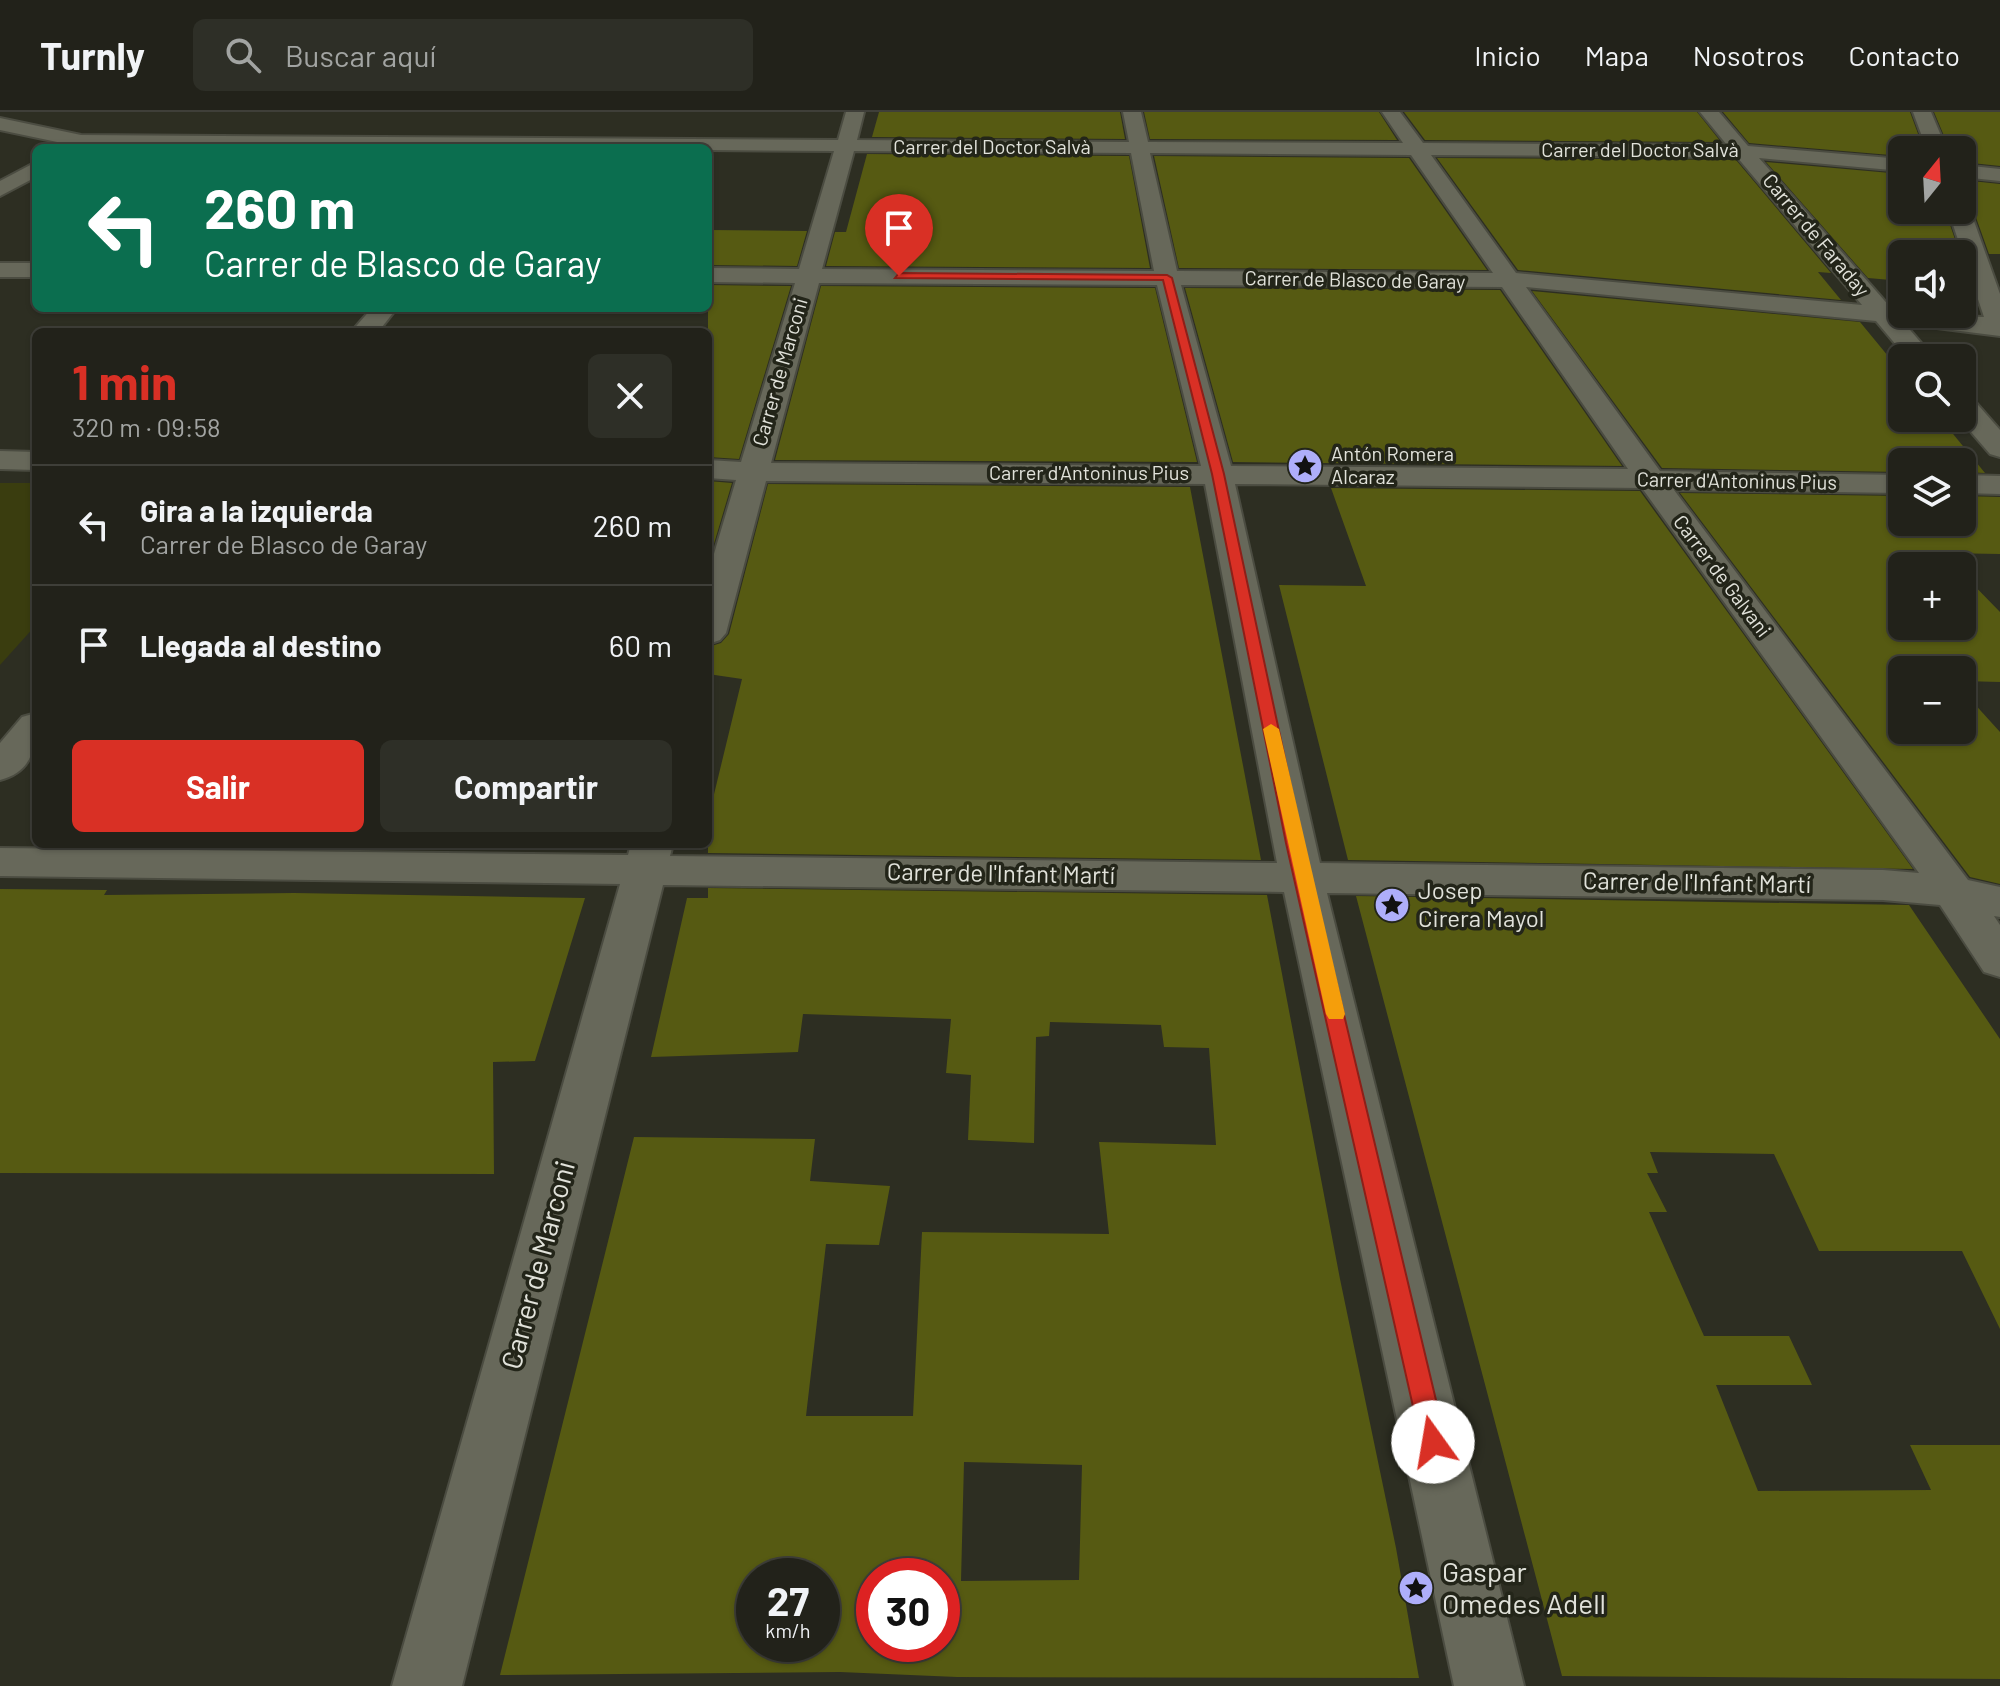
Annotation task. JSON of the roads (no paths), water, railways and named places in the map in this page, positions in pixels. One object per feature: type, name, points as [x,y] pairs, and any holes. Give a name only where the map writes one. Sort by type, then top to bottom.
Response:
[{"type":"street","name":"Carrer de Marconi","points":[[712,618],[855,112]]},
{"type":"street","name":"Carrer de Galvani","points":[[1391,112],[1509,282],[1929,855],[2000,960]]},
{"type":"street","name":"Carrer de Faraday","points":[[1709,112],[1909,344]]},
{"type":"street","points":[[1922,112],[1931,136]]},
{"type":"street","points":[[75,144],[115,119]]},
{"type":"street","name":"Carrer del Doctor Salvà","points":[[0,124],[75,144]]},
{"type":"street","points":[[522,144],[537,127]]},
{"type":"street","name":"Carrer del Doctor Salvà","points":[[712,146],[845,146],[1136,130],[1418,149],[1745,151],[1888,164]]},
{"type":"street","points":[[1136,130],[1167,278],[1218,474],[1304,878],[1489,1686]]},
{"type":"street","points":[[0,190],[32,170]]},
{"type":"street","points":[[1976,172],[2000,175]]},
{"type":"street","points":[[1964,224],[2000,327]]},
{"type":"street","points":[[0,270],[32,270]]},
{"type":"street","name":"Carrer de Blasco de Garay","points":[[712,275],[1540,280],[2000,327]]},
{"type":"street","points":[[368,328],[382,312]]},
{"type":"street","points":[[1981,418],[2000,448]]},
{"type":"street","points":[[0,460],[32,461]]},
{"type":"street","name":"Carrer d'Antoninus Pius","points":[[712,469],[1888,484]]},
{"type":"street","points":[[1976,484],[2000,485]]},
{"type":"street","points":[[0,768],[32,730]]},
{"type":"street","name":"Carrer de Marconi","points":[[427,1686],[648,857]]},
{"type":"street","name":"Carrer de l'Infant Martí","points":[[0,862],[648,857],[1304,878],[1883,885],[1952,891],[2000,902]]},
{"type":"place","name":"Antón Romera Alcaraz","points":[[1305,466]]},
{"type":"place","name":"Josep Cirera Mayol","points":[[1392,905]]},
{"type":"place","name":"Gaspar Omedes Adell","points":[[1416,1588]]}]
